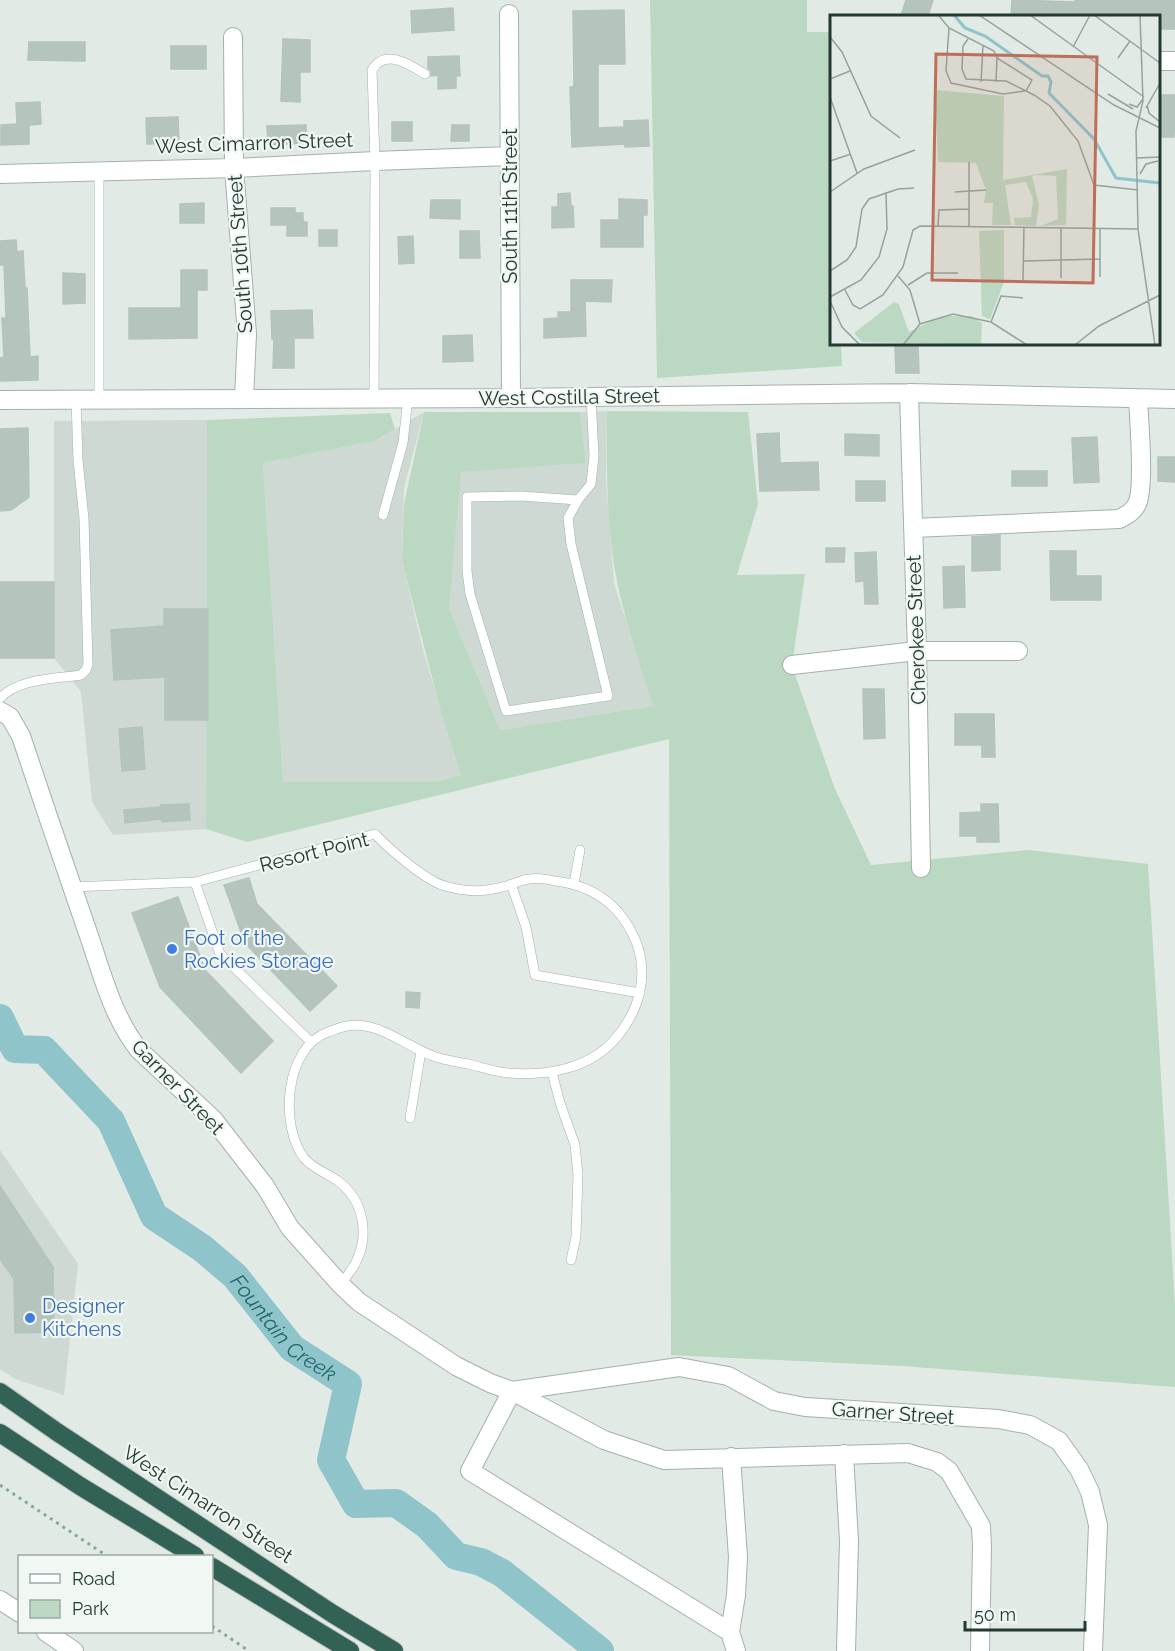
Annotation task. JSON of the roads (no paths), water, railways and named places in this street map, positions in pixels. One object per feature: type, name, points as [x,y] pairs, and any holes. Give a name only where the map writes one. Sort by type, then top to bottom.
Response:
[{"type":"highway","name":"West Cimarron Street","points":[[0,1392],[333,1614],[394,1651]]},
{"type":"highway","points":[[0,1433],[192,1555]]},
{"type":"highway","points":[[213,1568],[350,1651]]},
{"type":"street","name":"South 11th Street","points":[[509,14],[511,398]]},
{"type":"street","name":"South 10th Street","points":[[233,37],[234,168],[247,334],[244,398]]},
{"type":"street","name":"West Cimarron Street","points":[[0,174],[234,168],[510,156]]},
{"type":"street","name":"West Costilla Street","points":[[0,400],[511,398],[909,393],[1175,399]]},
{"type":"street","name":"Cherokee Street","points":[[909,393],[921,868]]},
{"type":"street","points":[[913,528],[1119,519],[1131,513],[1138,502],[1140,485],[1138,399]]},
{"type":"street","points":[[792,665],[917,651],[1018,651]]},
{"type":"street","name":"Garner Street","points":[[0,711],[10,717],[21,736],[116,1012],[130,1037],[140,1050],[213,1119],[265,1186],[290,1228],[340,1285],[359,1302],[456,1366],[512,1391],[679,1367],[728,1376],[774,1401],[805,1407],[998,1419],[1030,1425],[1059,1442],[1079,1469],[1090,1492],[1098,1525],[1093,1651]]},
{"type":"street","points":[[730,1632],[470,1471],[512,1391],[604,1440],[663,1460],[908,1453],[937,1462],[949,1471],[981,1526],[980,1651]]},
{"type":"street","points":[[844,1454],[849,1541],[846,1651]]},
{"type":"street","points":[[731,1457],[738,1557],[736,1595],[730,1632],[736,1651]]},
{"type":"street","points":[[0,1600],[18,1612]]},
{"type":"street","points":[[47,1633],[74,1651]]},
{"type":"lane","points":[[374,398],[375,161],[372,70],[376,62],[387,58],[412,66],[425,74]]},
{"type":"lane","points":[[99,171],[99,399]]},
{"type":"lane","points":[[578,500],[521,496],[467,497],[467,571],[470,594],[506,711],[608,696],[571,544],[568,518],[578,500],[591,484],[594,456],[591,397]]},
{"type":"lane","points":[[383,515],[403,443],[408,398]]},
{"type":"lane","points":[[0,698],[5,693],[30,682],[81,675],[88,664],[85,531],[78,460],[76,399]]},
{"type":"lane","name":"Resort Point","points":[[71,886],[195,882],[375,834],[408,864],[441,885],[482,892],[529,879],[543,879],[574,884],[589,890],[603,898],[619,912],[630,926],[641,959],[643,978],[640,993],[624,1028],[607,1049],[565,1069],[544,1074],[507,1073],[435,1057],[389,1033],[370,1027],[348,1026],[324,1033],[311,1041]]},
{"type":"lane","points":[[574,884],[580,850]]},
{"type":"lane","points":[[195,882],[220,954],[311,1041],[294,1071],[290,1092],[292,1132],[304,1158],[349,1190],[361,1213],[363,1239],[360,1251],[340,1285]]},
{"type":"lane","points":[[512,885],[526,927],[535,975],[640,993]]},
{"type":"lane","points":[[410,1118],[421,1051]]},
{"type":"lane","points":[[552,1072],[575,1145],[578,1204],[572,1260]]},
{"type":"waterway","name":"Fountain Creek","points":[[0,1018],[15,1049],[44,1050],[111,1121],[154,1216],[202,1248],[235,1276],[292,1348],[348,1384],[331,1460],[356,1504],[396,1503],[427,1525],[456,1556],[481,1562],[502,1573],[600,1651]]},
{"type":"place","name":"Foot of the Rockies Storage","points":[[172,949]]},
{"type":"place","name":"Designer Kitchens","points":[[30,1318]]}]
